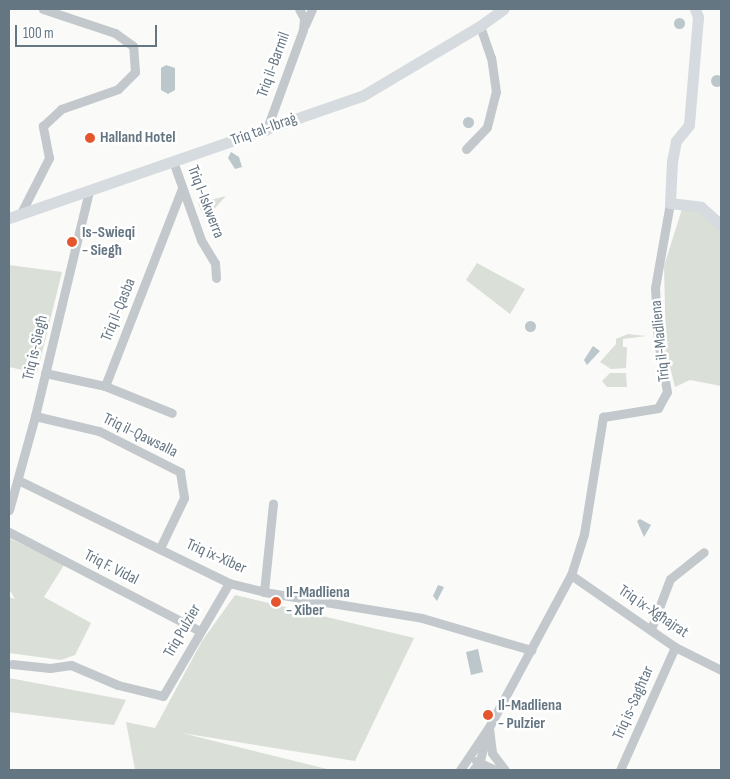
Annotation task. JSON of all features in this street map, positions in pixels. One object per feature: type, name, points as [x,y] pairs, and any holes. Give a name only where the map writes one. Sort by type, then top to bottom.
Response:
[{"type":"main road","name":"Triq tal-Ibraġ","points":[[9,218],[174,164],[362,96],[480,26],[503,9]]},
{"type":"main road","name":"Triq il-Madliena","points":[[670,203],[672,161],[676,141],[689,125],[698,17],[695,9]]},
{"type":"main road","points":[[670,203],[701,207],[721,225]]},
{"type":"street","points":[[21,213],[49,158],[44,126],[61,109],[118,89],[135,72],[133,46],[115,33],[43,9]]},
{"type":"street","name":"Triq il-Barmil","points":[[266,131],[303,30],[299,9]]},
{"type":"street","points":[[303,30],[312,9]]},
{"type":"street","points":[[466,149],[486,128],[496,92],[491,58],[480,26]]},
{"type":"street","name":"Triq l-Iskwerra","points":[[174,164],[201,240],[215,263],[216,278]]},
{"type":"street","name":"Triq il-Qasba","points":[[104,386],[182,189]]},
{"type":"street","name":"Triq is-Siegħ","points":[[9,510],[35,416],[89,191]]},
{"type":"street","name":"Triq il-Madliena","points":[[460,770],[475,760],[489,728],[571,574],[584,534],[603,417],[658,408],[666,392],[658,341],[655,288],[670,203]]},
{"type":"street","points":[[45,373],[104,386],[172,413]]},
{"type":"street","name":"Triq il-Qawsalla","points":[[35,416],[99,430],[180,472],[184,498],[160,548]]},
{"type":"street","name":"Triq ix-Xiber","points":[[18,480],[230,583],[264,592],[422,618],[531,650]]},
{"type":"street","points":[[264,592],[273,503]]},
{"type":"street","name":"Triq F. Vidal","points":[[9,532],[200,631]]},
{"type":"street","points":[[651,629],[670,579],[704,552]]},
{"type":"street","name":"Triq ix-Xgħajrat","points":[[571,574],[675,647],[721,670]]},
{"type":"street","name":"Triq Pulzier","points":[[12,664],[50,668],[71,665],[118,685],[163,696],[230,583]]},
{"type":"street","name":"Triq is-Sagħtar","points":[[620,770],[675,647]]},
{"type":"street","points":[[489,728],[492,753],[504,770]]},
{"type":"street","points":[[475,760],[497,760]]},
{"type":"street","points":[[475,760],[495,770]]},
{"type":"shaded area","points":[[679,17],[685,23],[679,29],[673,23]]},
{"type":"shaded area","points":[[166,65],[175,68],[175,90],[168,94],[161,90],[161,68]]},
{"type":"shaded area","points":[[717,75],[723,81],[717,87],[711,81]]},
{"type":"shaded area","points":[[468,116],[474,122],[468,128],[462,122]]},
{"type":"shaded area","points":[[231,152],[239,157],[242,167],[235,169],[228,158]]},
{"type":"shaded area","points":[[226,196],[205,219],[198,203]]},
{"type":"shaded area","points":[[682,209],[705,213],[721,228],[721,386],[690,380],[675,387],[666,351],[664,266]]},
{"type":"shaded area","points":[[477,263],[525,289],[510,314],[466,280]]},
{"type":"shaded area","points":[[9,265],[62,272],[37,373],[9,367]]},
{"type":"shaded area","points":[[528,321],[532,321],[535,326],[534,330],[528,331],[525,328],[525,324]]},
{"type":"shaded area","points":[[628,334],[646,336],[623,339],[623,347],[627,347],[626,368],[611,369],[600,362],[616,344],[616,339]]},
{"type":"shaded area","points":[[593,346],[600,351],[587,365],[584,360]]},
{"type":"shaded area","points":[[610,373],[626,373],[627,387],[607,387],[602,381]]},
{"type":"shaded area","points":[[640,519],[651,525],[644,537],[637,521]]},
{"type":"shaded area","points":[[9,538],[64,565],[44,597],[91,623],[75,655],[61,660],[9,653],[9,597],[15,599],[9,589]]},
{"type":"shaded area","points":[[438,585],[444,587],[437,601],[433,596]]},
{"type":"shaded area","points":[[235,595],[414,638],[355,761],[182,733],[331,770],[135,770],[126,722],[155,728],[202,641]]},
{"type":"shaded area","points":[[478,649],[483,672],[471,675],[466,652]]},
{"type":"shaded area","points":[[9,678],[126,700],[114,725],[9,712]]},
{"type":"place","name":"Halland Hotel","points":[[90,138]]},
{"type":"place","name":"Is-Swieqi - Siegħ","points":[[72,242]]},
{"type":"place","name":"Il-Madliena - Xiber","points":[[276,602]]},
{"type":"place","name":"Il-Madliena - Pulzier","points":[[488,715]]}]
